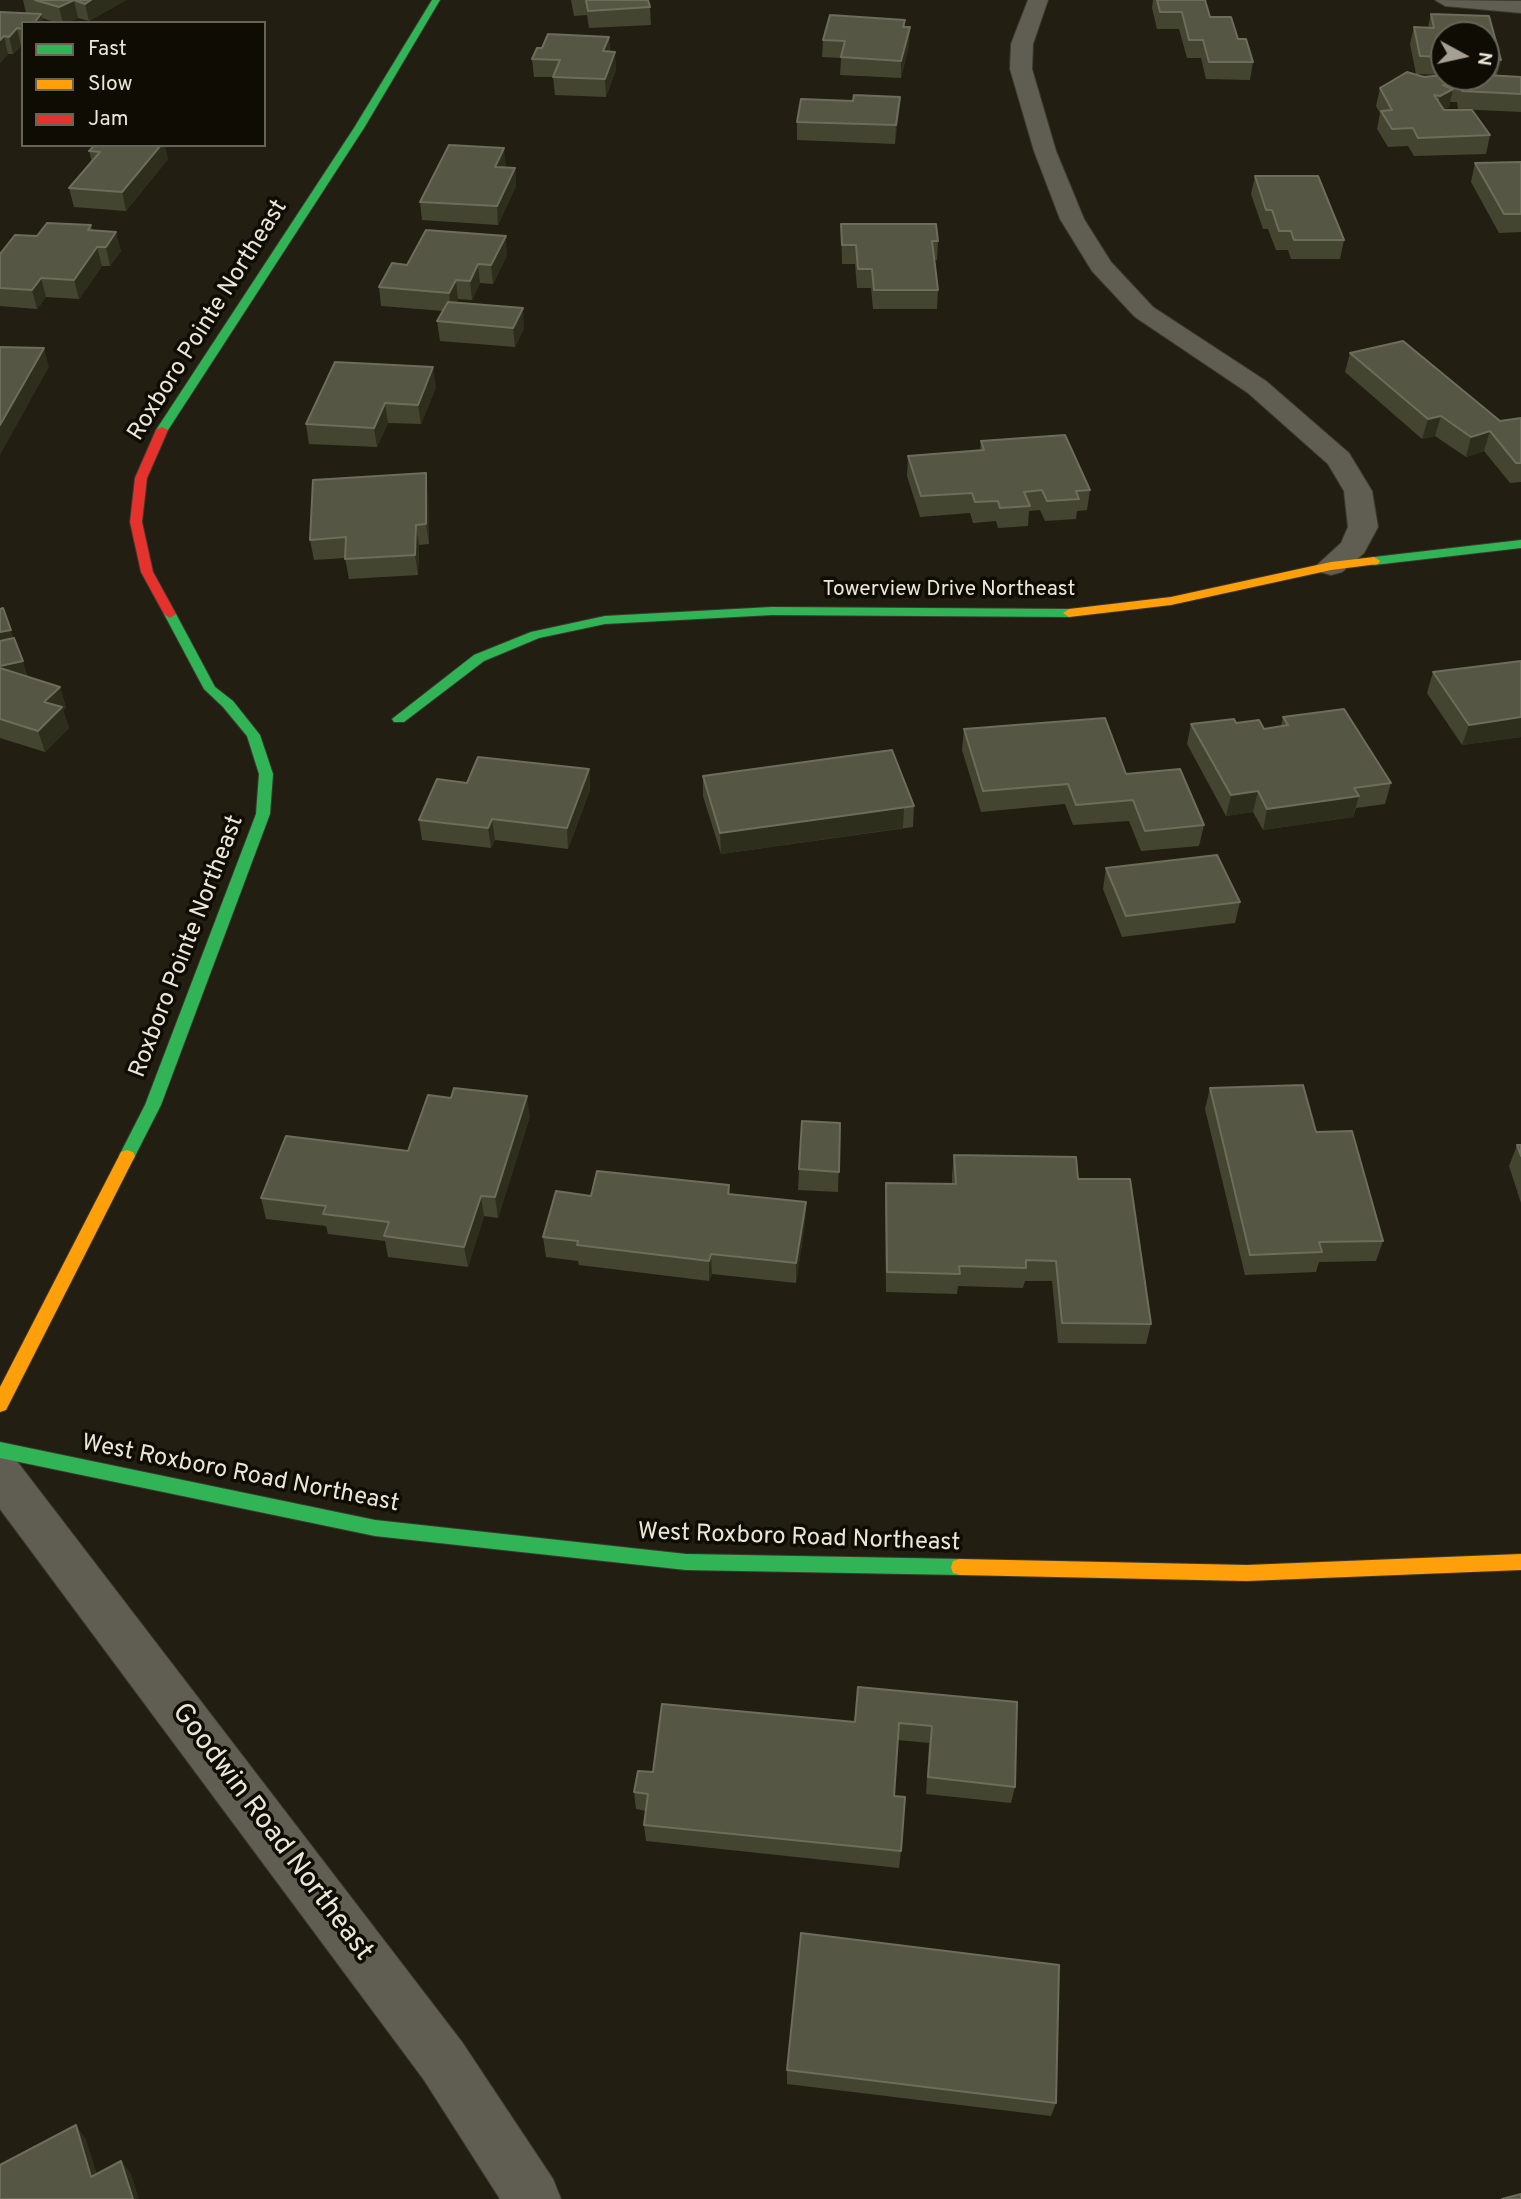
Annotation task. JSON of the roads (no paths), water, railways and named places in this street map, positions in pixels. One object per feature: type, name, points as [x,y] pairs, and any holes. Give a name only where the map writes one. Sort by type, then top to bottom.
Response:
[{"type":"street","name":"Roxboro Pointe Northeast","points":[[0,1405],[153,1105],[262,814],[266,774],[253,735],[228,704],[210,690],[147,572],[136,522],[141,478],[154,442],[359,128],[436,0]]},
{"type":"street","points":[[1038,0],[1022,44],[1021,69],[1045,151],[1072,219],[1101,266],[1144,312],[1257,387],[1339,459],[1358,491],[1363,527],[1354,547],[1331,566]]},
{"type":"street","points":[[1445,0],[1521,7]]},
{"type":"street","name":"Towerview Drive Northeast","points":[[399,719],[479,658],[535,635],[605,620],[772,611],[1000,615],[1076,613],[1171,601],[1331,566],[1521,544]]},
{"type":"street","name":"West Roxboro Road Northeast","points":[[0,1450],[376,1528],[686,1562],[1247,1573],[1521,1562]]},
{"type":"street","name":"Goodwin Road Northeast","points":[[0,1474],[443,2061],[533,2199]]}]
